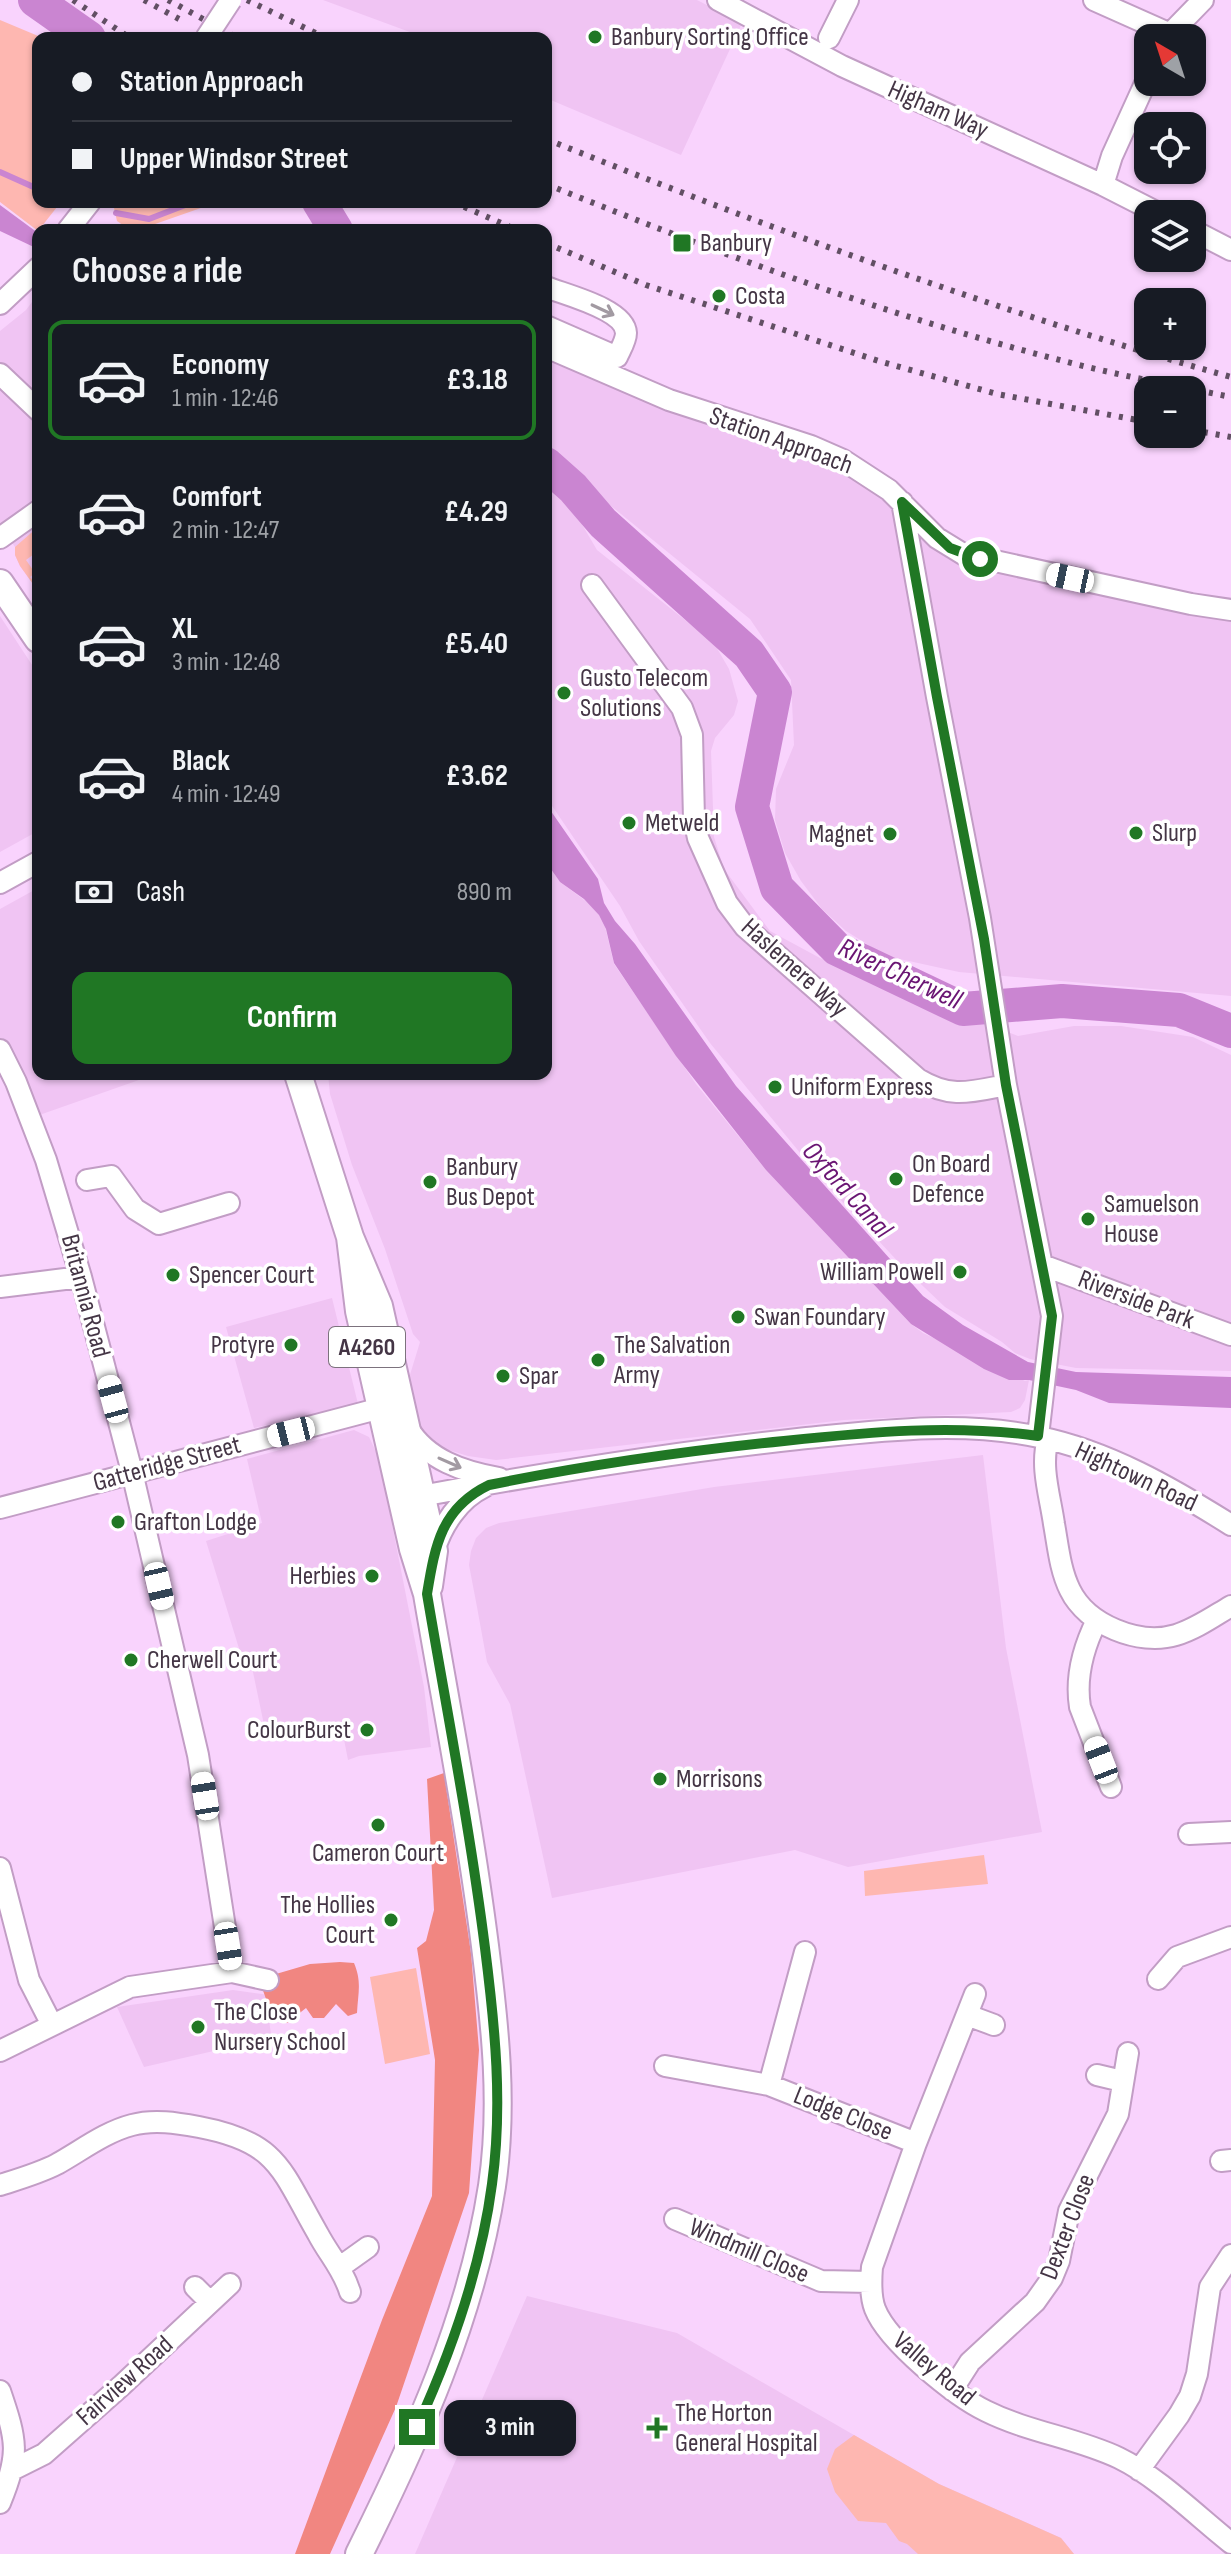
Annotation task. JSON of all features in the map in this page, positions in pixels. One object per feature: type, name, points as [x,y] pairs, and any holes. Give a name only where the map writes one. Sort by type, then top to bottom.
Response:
[{"type":"main road","points":[[0,583],[32,630]]},
{"type":"main road","name":"A4260","points":[[300,1080],[350,1237],[379,1306],[405,1421],[412,1498],[479,1900],[495,2033],[497,2129],[483,2235],[455,2336],[430,2400],[359,2554]]},
{"type":"main road","name":"A4260","points":[[350,1237],[359,1311],[381,1408],[434,1551],[427,1594]]},
{"type":"street","points":[[210,32],[231,0]]},
{"type":"street","name":"Higham Way","points":[[718,0],[842,66],[1134,201]]},
{"type":"street","points":[[829,38],[848,0]]},
{"type":"street","points":[[1094,0],[1143,24]]},
{"type":"street","points":[[1179,24],[1203,0]]},
{"type":"street","points":[[1103,185],[1112,156],[1139,96]]},
{"type":"street","points":[[1206,237],[1231,250]]},
{"type":"street","points":[[0,304],[32,274]]},
{"type":"street","points":[[552,289],[609,311],[626,331],[626,338],[617,357],[552,329]]},
{"type":"street","name":"Station Approach","points":[[552,350],[669,400],[827,452],[871,476],[937,538],[963,554],[1231,610]]},
{"type":"street","points":[[0,374],[32,404]]},
{"type":"street","points":[[902,502],[991,981],[1006,1085],[1052,1316],[1043,1438],[1061,1563],[1076,1600],[1097,1620],[1126,1633],[1160,1638],[1177,1635],[1231,1606]]},
{"type":"street","points":[[0,538],[32,515]]},
{"type":"street","name":"Haslemere Way","points":[[592,585],[682,708],[692,735],[694,819],[698,838],[727,903],[745,927],[932,1088],[960,1094],[1006,1085]]},
{"type":"street","points":[[0,883],[32,865]]},
{"type":"street","name":"Britannia Road","points":[[0,1050],[37,1134],[81,1277],[132,1472],[198,1755],[232,1972]]},
{"type":"street","points":[[87,1180],[111,1176],[135,1209],[159,1224],[229,1203]]},
{"type":"street","name":"Riverside Park","points":[[1042,1265],[1231,1335]]},
{"type":"street","points":[[0,1287],[81,1277]]},
{"type":"street","name":"Gatteridge Street","points":[[0,1508],[381,1408]]},
{"type":"street","points":[[405,1421],[422,1447],[440,1459],[473,1472],[511,1480]]},
{"type":"street","name":"Hightown Road","points":[[511,1480],[638,1458],[868,1432],[965,1428],[1043,1438],[1123,1466],[1165,1485],[1231,1525]]},
{"type":"street","points":[[412,1498],[511,1480]]},
{"type":"street","points":[[434,1551],[443,1527],[476,1491],[511,1480]]},
{"type":"street","points":[[1097,1620],[1086,1643],[1078,1696],[1111,1787]]},
{"type":"street","points":[[1189,1834],[1231,1832]]},
{"type":"street","points":[[0,1868],[29,1980],[51,2023]]},
{"type":"street","points":[[1158,1979],[1177,1957],[1231,1937]]},
{"type":"street","name":"Lodge Close","points":[[769,2085],[805,1952]]},
{"type":"street","points":[[0,2051],[51,2023],[130,1987],[232,1972],[268,1980]]},
{"type":"street","name":"Valley Road","points":[[975,1994],[875,2258],[871,2282],[875,2309],[900,2344],[952,2390],[987,2412],[1118,2458],[1139,2470],[1231,2543]]},
{"type":"street","points":[[967,2015],[994,2025]]},
{"type":"street","name":"Dexter Close","points":[[952,2390],[970,2362],[1035,2302],[1052,2278],[1059,2261],[1069,2211],[1118,2114],[1128,2053]]},
{"type":"street","name":"Lodge Close","points":[[665,2066],[769,2085],[916,2143]]},
{"type":"street","points":[[1097,2075],[1122,2081]]},
{"type":"street","points":[[0,2185],[53,2166],[118,2129],[137,2123],[160,2122],[231,2133],[266,2152],[276,2163],[340,2267],[350,2292]]},
{"type":"street","name":"Windmill Close","points":[[675,2219],[821,2281],[871,2282]]},
{"type":"street","points":[[340,2267],[368,2247]]},
{"type":"street","points":[[1139,2470],[1190,2396],[1197,2374],[1210,2287],[1231,2255]]},
{"type":"street","name":"Fairview Road","points":[[14,2469],[44,2454],[230,2284]]},
{"type":"street","points":[[195,2287],[210,2302]]},
{"type":"street","points":[[0,2391],[14,2431],[14,2469],[0,2503]]},
{"type":"shaded area","points":[[323,0],[697,0],[742,23],[681,155],[552,101],[552,32],[410,32]]},
{"type":"shaded area","points":[[0,20],[32,33],[32,208],[56,208],[44,224],[32,226],[0,202]]},
{"type":"shaded area","points":[[0,205],[32,229],[32,246],[0,231]]},
{"type":"shaded area","points":[[114,208],[201,208],[155,224],[121,224],[117,221]]},
{"type":"shaded area","points":[[32,302],[32,583],[20,566],[15,547],[0,525],[0,331]]},
{"type":"shaded area","points":[[552,358],[824,454],[876,490],[901,519],[948,559],[1231,617],[1231,996],[959,972],[886,956],[846,931],[822,909],[785,853],[775,820],[776,789],[794,745],[791,680],[750,619],[552,458]]},
{"type":"shaded area","points":[[552,458],[581,482],[563,492],[552,481]]},
{"type":"shaded area","points":[[552,481],[563,492],[597,550],[714,643],[729,669],[738,701],[734,715],[715,738],[711,751],[714,837],[724,869],[770,931],[820,958],[1018,1036],[1074,1026],[1121,1026],[1193,1037],[1231,1055],[1231,1371],[1076,1368],[1030,1359],[1015,1353],[945,1307],[824,1182],[710,1043],[639,941],[620,906],[552,806]]},
{"type":"shaded area","points":[[32,532],[32,556],[26,560],[32,569],[32,583],[20,566],[15,547]]},
{"type":"shaded area","points":[[0,616],[32,665],[32,834],[0,852]]},
{"type":"shaded area","points":[[552,813],[598,879],[604,903],[615,921],[635,944],[736,1086],[923,1296],[963,1325],[1028,1362],[1076,1372],[1231,1377],[1231,1408],[1109,1403],[1076,1390],[1029,1380],[1009,1380],[984,1369],[911,1324],[766,1170],[676,1056],[614,963],[606,929],[599,915],[584,899],[560,882],[552,871]]},
{"type":"shaded area","points":[[552,871],[560,882],[595,908],[604,922],[614,964],[696,1084],[766,1170],[911,1324],[923,1333],[1025,1381],[1029,1380],[1025,1400],[1020,1408],[1011,1412],[844,1420],[496,1460],[439,1447],[421,1431],[409,1378],[420,1342],[413,1334],[385,1249],[352,1165],[329,1080],[552,1080]]},
{"type":"shaded area","points":[[32,891],[32,1080],[139,1080],[28,1119],[0,1062],[0,909]]},
{"type":"shaded area","points":[[332,1298],[358,1404],[254,1428],[226,1327]]},
{"type":"shaded area","points":[[354,1430],[369,1437],[379,1458],[424,1687],[431,1747],[348,1760],[341,1724],[267,1739],[249,1653],[241,1655],[206,1541],[262,1523],[247,1459]]},
{"type":"shaded area","points":[[983,1455],[1006,1648],[1042,1832],[848,1867],[795,1850],[552,1898],[510,1704],[487,1662],[469,1565],[476,1538],[486,1528],[499,1523],[714,1487]]},
{"type":"shaded area","points":[[444,1773],[471,1953],[479,2050],[469,2193],[396,2407],[330,2554],[295,2554],[432,2196],[435,2060],[417,1948],[426,1941],[434,1910],[427,1779]]},
{"type":"shaded area","points":[[984,1855],[988,1884],[865,1896],[864,1871]]},
{"type":"shaded area","points":[[354,1963],[359,1988],[357,2013],[348,2016],[336,2004],[324,2018],[313,2018],[306,2008],[287,2023],[273,2019],[259,1979],[310,1964]]},
{"type":"shaded area","points":[[416,1968],[430,2054],[385,2064],[370,1977]]},
{"type":"shaded area","name":"The Close Nursery School","points":[[233,1990],[269,1995],[272,2042],[231,2047],[144,2067],[117,2007]]},
{"type":"shaded area","name":"The Horton General Hospital","points":[[527,2296],[677,2333],[939,2484],[1061,2538],[1074,2554],[415,2554]]},
{"type":"shaded area","points":[[854,2435],[939,2484],[1061,2538],[1074,2554],[918,2554],[899,2541],[886,2523],[858,2521],[835,2492],[827,2469],[835,2449]]},
{"type":"waterway","name":"River Cherwell","points":[[35,0],[80,32]]},
{"type":"waterway","points":[[0,172],[32,186]]},
{"type":"waterway","points":[[116,213],[149,219],[177,208]]},
{"type":"waterway","name":"River Cherwell","points":[[323,208],[332,224]]},
{"type":"waterway","name":"River Cherwell","points":[[552,469],[603,523],[749,654],[775,692],[752,807],[777,888],[837,949],[963,1009],[1062,1001],[1179,1010],[1231,1031]]},
{"type":"railway","points":[[73,0],[121,32]]},
{"type":"railway","points":[[144,0],[179,19]]},
{"type":"railway","points":[[168,0],[227,32]]},
{"type":"railway","points":[[247,0],[314,32]]},
{"type":"railway","points":[[552,141],[715,205],[971,297],[1231,377]]},
{"type":"railway","points":[[552,186],[733,257],[923,321],[1074,364],[1231,397]]},
{"type":"railway","points":[[467,208],[503,224]]},
{"type":"railway","points":[[552,246],[646,285],[882,362],[997,394],[1134,419]]},
{"type":"railway","points":[[1206,433],[1231,437]]},
{"type":"place","name":"Banbury Sorting Office","points":[[595,37]]},
{"type":"place","name":"Banbury","points":[[682,243]]},
{"type":"place","name":"Costa","points":[[719,296]]},
{"type":"place","name":"Gusto Telecom Solutions","points":[[564,693]]},
{"type":"place","name":"Metweld","points":[[629,823]]},
{"type":"place","name":"Slurp","points":[[1136,833]]},
{"type":"place","name":"Magnet","points":[[890,834]]},
{"type":"place","name":"Uniform Express","points":[[775,1087]]},
{"type":"place","name":"On Board Defence","points":[[896,1179]]},
{"type":"place","name":"Banbury Bus Depot","points":[[430,1182]]},
{"type":"place","name":"Samuelson House","points":[[1088,1219]]},
{"type":"place","name":"William Powell","points":[[960,1272]]},
{"type":"place","name":"Spencer Court","points":[[173,1275]]},
{"type":"place","name":"Swan Foundary","points":[[738,1317]]},
{"type":"place","name":"Protyre","points":[[291,1345]]},
{"type":"place","name":"The Salvation Army","points":[[598,1360]]},
{"type":"place","name":"Spar","points":[[503,1376]]},
{"type":"place","name":"Grafton Lodge","points":[[118,1522]]},
{"type":"place","name":"Herbies","points":[[372,1576]]},
{"type":"place","name":"Cherwell Court","points":[[131,1660]]},
{"type":"place","name":"ColourBurst","points":[[367,1730]]},
{"type":"place","name":"Morrisons","points":[[660,1779]]},
{"type":"place","name":"Cameron Court","points":[[378,1825]]},
{"type":"place","name":"The Hollies Court","points":[[391,1920]]},
{"type":"place","name":"The Close Nursery School","points":[[198,2027]]},
{"type":"place","name":"The Horton General Hospital","points":[[657,2428]]},
{"type":"route","points":[[417,2427],[455,2336],[469,2290],[492,2184],[497,2129],[495,2033],[479,1900],[427,1594],[434,1551],[443,1527],[476,1491],[489,1485],[638,1458],[895,1430],[965,1428],[1038,1436],[1052,1316],[1006,1085],[984,939],[902,502],[950,548],[980,559]]},
{"type":"water label","name":"Oxford Canal","points":[[847,1190]]}]
